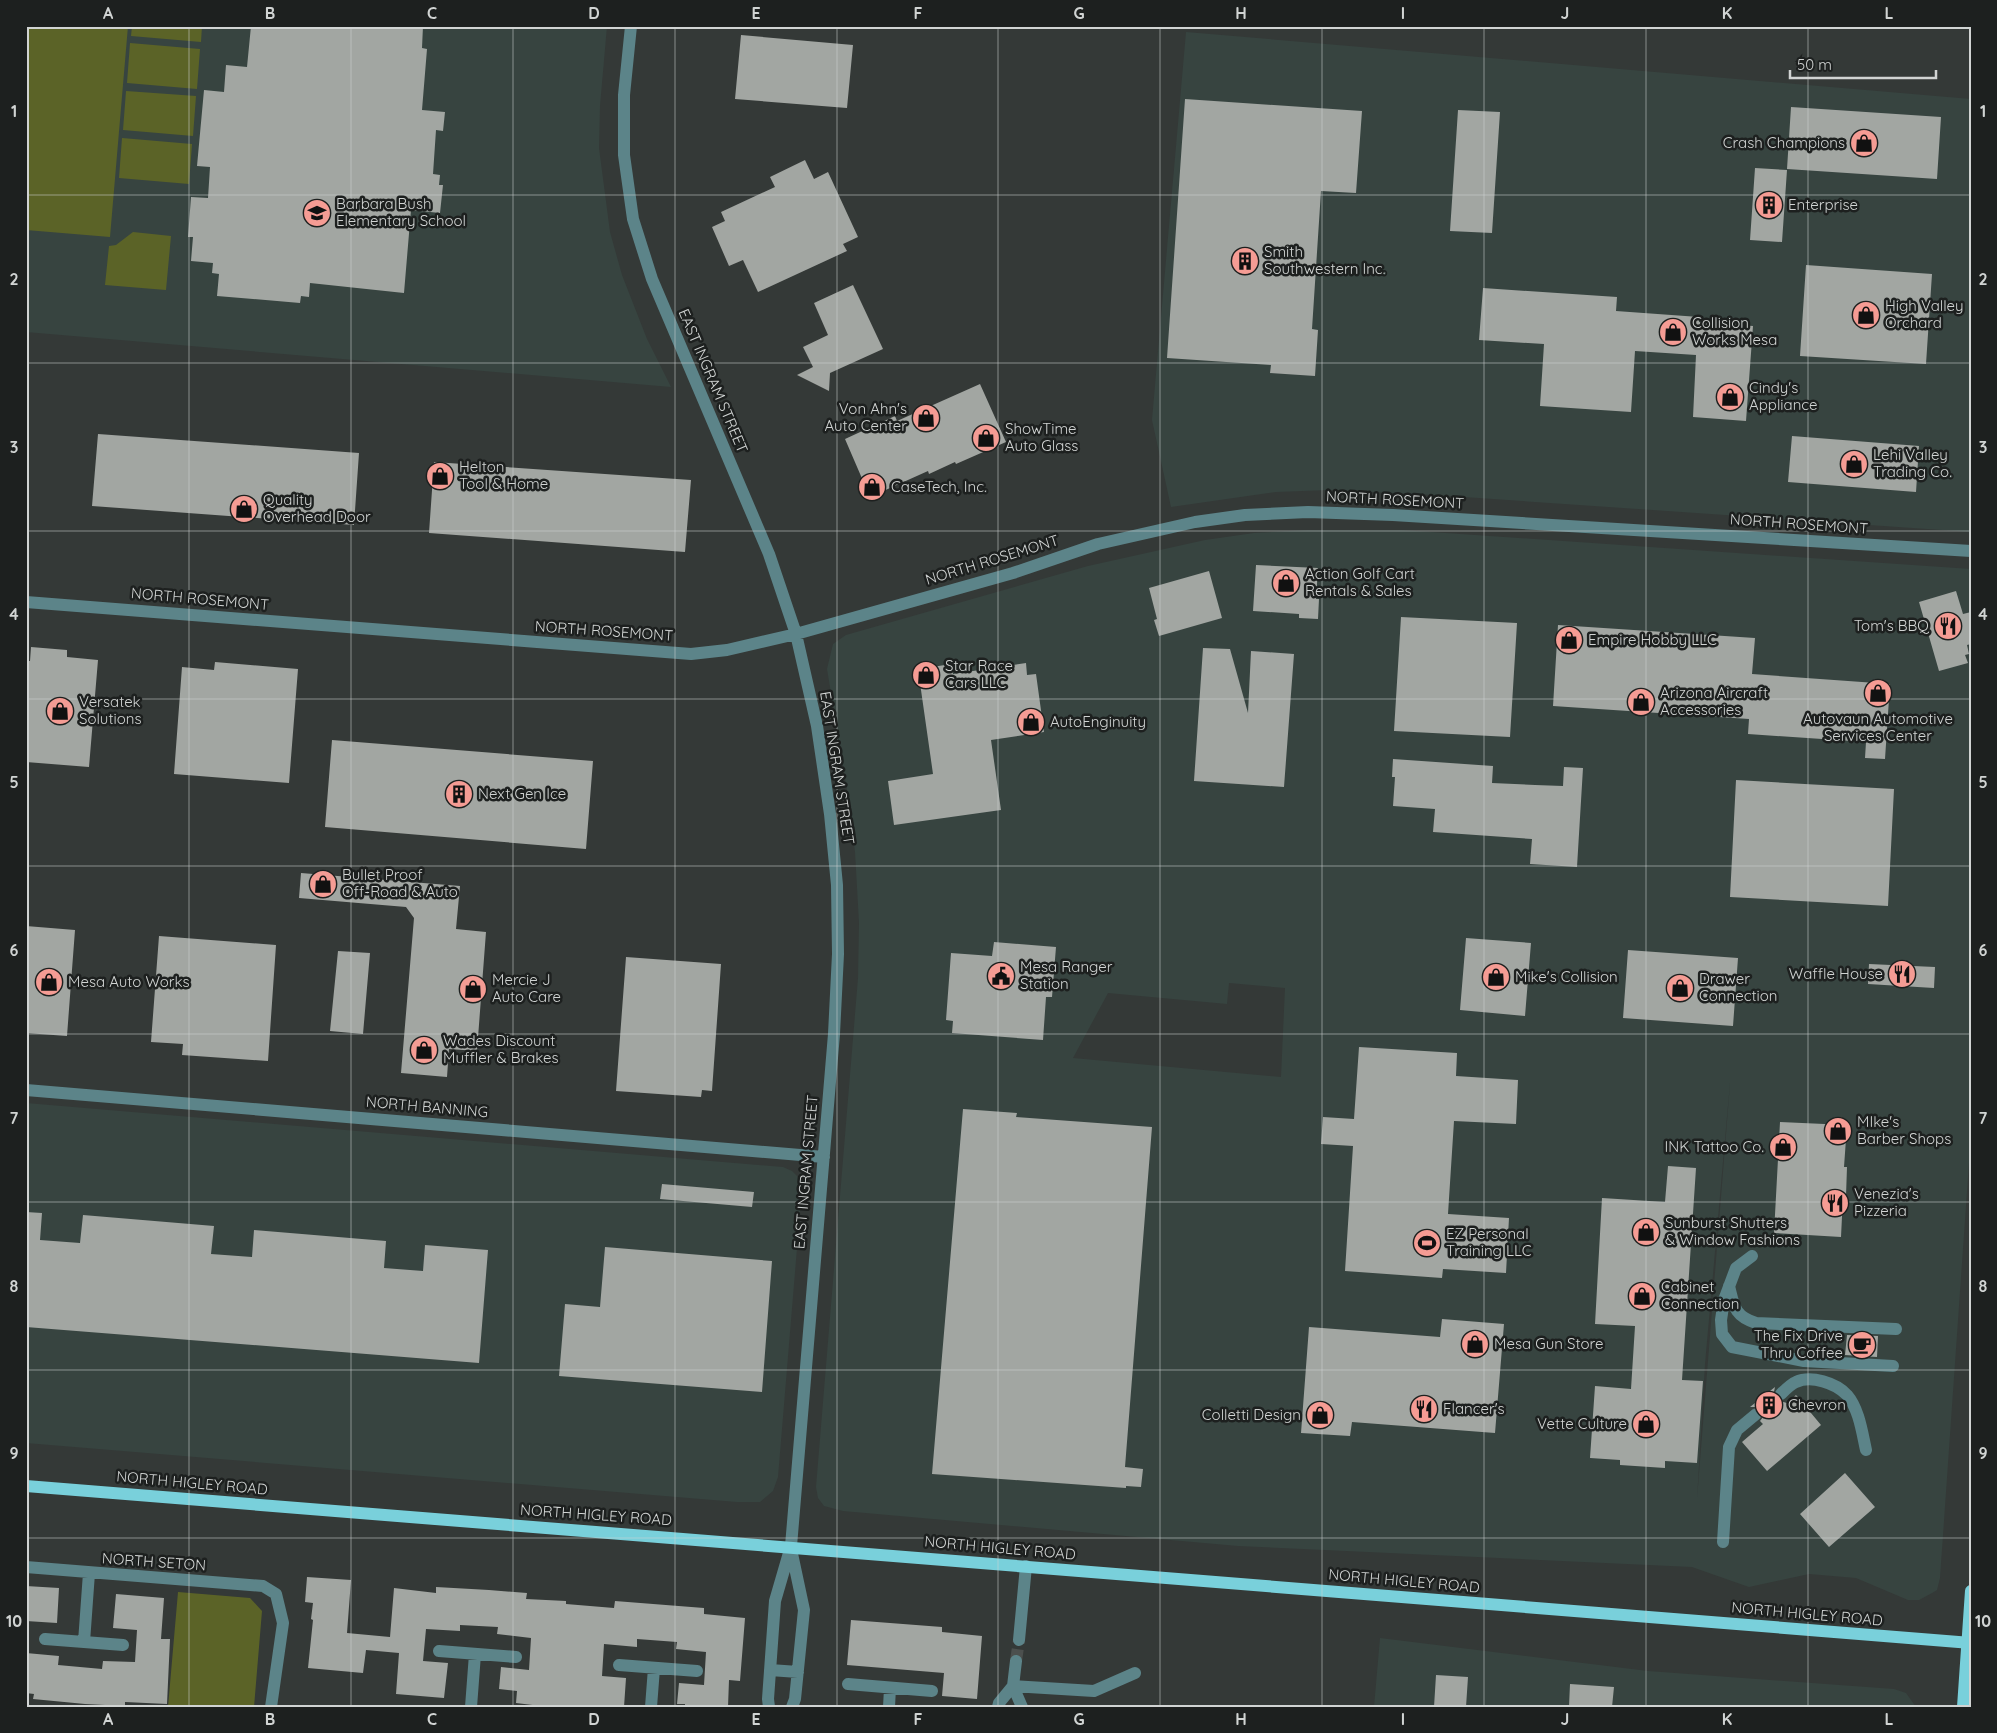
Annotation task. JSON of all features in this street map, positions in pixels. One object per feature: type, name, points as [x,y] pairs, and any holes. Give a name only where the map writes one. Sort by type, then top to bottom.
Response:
[{"type":"main road","name":"NORTH HIGLEY ROAD","points":[[26,1486],[791,1546],[1969,1643]]},
{"type":"main road","points":[[1963,1707],[1969,1643],[1971,1591]]},
{"type":"street","name":"EAST INGRAM STREET","points":[[631,26],[624,95],[624,155],[633,219],[652,279],[769,554],[796,634],[817,726],[830,814],[837,885],[838,954],[834,1034],[824,1157],[791,1546],[775,1601],[769,1707]]},
{"type":"street","name":"NORTH ROSEMONT","points":[[26,602],[691,654],[727,650],[796,634],[1013,573],[1098,544],[1195,522],[1245,515],[1308,512],[1393,515],[1971,551]]},
{"type":"street","name":"NORTH BANNING","points":[[26,1090],[824,1157]]},
{"type":"street","points":[[1752,1256],[1736,1268],[1729,1286],[1721,1320],[1722,1334],[1732,1346],[1804,1361],[1893,1366]]},
{"type":"street","points":[[1729,1286],[1735,1309],[1744,1319],[1756,1322],[1896,1328]]},
{"type":"street","points":[[1781,1394],[1797,1381],[1823,1380],[1836,1387],[1847,1395],[1858,1415],[1866,1450]]},
{"type":"street","points":[[1723,1542],[1729,1447],[1737,1430],[1755,1414]]},
{"type":"street","name":"EAST INGRAM STREET","points":[[791,1546],[804,1610],[798,1672],[792,1707]]},
{"type":"street","points":[[1019,1640],[1026,1566]]},
{"type":"street","name":"NORTH SETON","points":[[26,1567],[263,1586],[276,1594],[283,1623],[270,1706]]},
{"type":"street","points":[[84,1642],[89,1573]]},
{"type":"street","points":[[45,1639],[123,1645]]},
{"type":"street","points":[[439,1651],[516,1657]]},
{"type":"street","points":[[471,1707],[475,1654]]},
{"type":"street","points":[[1016,1661],[1013,1686],[1022,1707]]},
{"type":"street","points":[[619,1665],[698,1671]]},
{"type":"street","points":[[651,1707],[654,1668]]},
{"type":"street","points":[[770,1670],[798,1672]]},
{"type":"street","points":[[1013,1686],[1094,1691],[1135,1673]]},
{"type":"street","points":[[848,1684],[932,1691]]},
{"type":"street","points":[[998,1707],[999,1703],[1013,1686]]},
{"type":"street","points":[[889,1707],[890,1688]]},
{"type":"street","points":[[270,1706],[277,1707]]},
{"type":"shaded area","name":"Barbara Bush Elementary School","points":[[26,26],[607,26],[600,106],[599,148],[610,232],[622,275],[647,339],[671,387],[26,332]]},
{"type":"shaded area","points":[[1186,32],[1971,99],[1971,532],[1435,495],[1329,490],[1276,492],[1171,507],[1152,420]]},
{"type":"shaded area","points":[[1307,530],[1402,530],[1971,569],[1971,1134],[1940,1578],[1937,1590],[1919,1600],[1908,1600],[1856,1578],[1809,1574],[1749,1587],[1692,1567],[1238,1546],[843,1511],[824,1506],[818,1498],[816,1487],[858,978],[859,923],[855,852],[827,669],[833,644],[846,635],[1088,566],[1205,540],[1254,533]],"holes":[[[1229,983],[1285,988],[1281,1077],[1073,1058],[1108,993],[1227,1004]],[[1730,1084],[1697,1499],[1705,1364]]]},
{"type":"shaded area","points":[[26,1103],[783,1167],[792,1171],[798,1177],[802,1188],[778,1477],[773,1491],[760,1502],[737,1502],[26,1443]]},
{"type":"shaded area","points":[[1380,1638],[1648,1671],[1894,1689],[1906,1693],[1916,1707],[1374,1707]]},
{"type":"green space","points":[[26,26],[128,26],[110,237],[26,230]]},
{"type":"green space","points":[[132,26],[202,26],[201,42],[131,36]]},
{"type":"green space","points":[[130,43],[200,49],[197,89],[127,83]]},
{"type":"green space","points":[[126,91],[196,96],[193,136],[123,130]]},
{"type":"green space","points":[[122,138],[192,144],[189,184],[119,178]]},
{"type":"green space","points":[[133,232],[171,236],[166,290],[105,285],[109,246],[116,245]]},
{"type":"green space","points":[[178,1592],[250,1598],[262,1611],[254,1707],[168,1707]]},
{"type":"building","points":[[251,26],[423,26],[422,48],[427,49],[422,110],[445,112],[443,131],[436,130],[433,174],[440,175],[439,185],[443,185],[440,213],[411,210],[404,293],[310,283],[309,297],[301,296],[300,303],[217,296],[219,274],[212,273],[213,263],[191,261],[193,237],[188,237],[191,197],[208,198],[210,167],[197,166],[204,90],[224,92],[226,65],[247,67]]},
{"type":"building","points":[[741,35],[853,45],[847,108],[735,99]]},
{"type":"building","name":"Smith Southwestern Inc.","points":[[1185,99],[1362,111],[1356,193],[1321,191],[1312,329],[1318,330],[1315,376],[1270,373],[1271,365],[1167,358]]},
{"type":"building","name":"Crash Champions","points":[[1791,107],[1941,117],[1937,179],[1787,169]]},
{"type":"building","points":[[1458,110],[1500,112],[1492,233],[1450,231]]},
{"type":"building","points":[[805,160],[814,179],[828,172],[858,237],[843,244],[847,251],[758,292],[743,260],[729,266],[712,227],[725,221],[721,212],[775,187],[770,177]]},
{"type":"building","name":"Enterprise","points":[[1755,168],[1787,170],[1782,242],[1750,240]]},
{"type":"building","name":"High Valley Orchard","points":[[1806,265],[1932,274],[1926,364],[1800,356]]},
{"type":"building","points":[[853,285],[883,349],[830,373],[829,391],[797,375],[813,367],[803,347],[828,335],[814,303]]},
{"type":"building","points":[[1483,288],[1617,297],[1616,311],[1699,317],[1699,322],[1753,326],[1746,421],[1693,417],[1696,355],[1635,351],[1631,412],[1540,406],[1544,344],[1479,340]]},
{"type":"building","points":[[980,384],[1006,442],[956,464],[955,462],[929,474],[928,471],[870,497],[845,439],[895,416],[897,421]]},
{"type":"building","points":[[98,434],[359,453],[354,525],[92,506]]},
{"type":"building","name":"Lehi Valley Trading Co.","points":[[1792,436],[1919,446],[1916,492],[1788,482]]},
{"type":"building","points":[[434,462],[691,480],[685,552],[429,533]]},
{"type":"building","name":"Action Golf Cart Rentals & Sales","points":[[1256,565],[1318,568],[1316,599],[1319,599],[1318,619],[1299,618],[1299,614],[1253,611]]},
{"type":"building","points":[[1209,571],[1222,618],[1159,636],[1154,620],[1157,619],[1149,588]]},
{"type":"building","name":"Tom's BBQ","points":[[1956,591],[1963,614],[1971,612],[1971,644],[1967,645],[1969,654],[1965,655],[1968,663],[1939,671],[1919,602]]},
{"type":"building","points":[[1401,617],[1517,623],[1510,737],[1394,731]]},
{"type":"building","points":[[1558,625],[1755,638],[1752,674],[1890,684],[1885,759],[1865,758],[1866,742],[1748,734],[1749,719],[1553,706]]},
{"type":"building","name":"Versatek Solutions","points":[[31,647],[67,650],[67,657],[98,660],[89,767],[26,762],[26,661],[30,661]]},
{"type":"building","points":[[1203,648],[1230,649],[1248,713],[1251,651],[1294,654],[1284,787],[1194,781]]},
{"type":"building","points":[[215,662],[298,669],[289,783],[174,774],[182,667],[214,670]]},
{"type":"building","points":[[1026,663],[1027,675],[1036,674],[1044,732],[991,740],[1001,810],[894,825],[888,781],[933,774],[918,669],[952,664],[953,674]]},
{"type":"building","name":"Next Gen Ice","points":[[332,740],[593,761],[586,849],[325,827]]},
{"type":"building","points":[[1393,759],[1493,766],[1492,783],[1563,786],[1564,767],[1583,768],[1577,867],[1530,864],[1532,839],[1433,832],[1435,809],[1393,806],[1395,777],[1392,777]]},
{"type":"building","points":[[1736,780],[1894,789],[1888,906],[1730,897]]},
{"type":"building","points":[[301,873],[460,886],[456,929],[486,932],[477,1051],[449,1049],[447,1077],[401,1073],[414,918],[406,907],[299,898]]},
{"type":"building","name":"Mesa Auto Works","points":[[26,926],[75,930],[67,1036],[26,1033]]},
{"type":"building","points":[[159,936],[276,945],[268,1061],[182,1055],[183,1044],[151,1042]]},
{"type":"building","name":"Mike's Collision","points":[[1466,938],[1531,943],[1525,1016],[1460,1010]]},
{"type":"building","name":"Mesa Ranger Station","points":[[994,942],[1056,947],[1052,997],[1046,997],[1043,1040],[952,1033],[953,1021],[946,1020],[951,953],[992,956]]},
{"type":"building","name":"Drawer Connection","points":[[1628,950],[1738,958],[1733,1026],[1623,1018]]},
{"type":"building","points":[[338,951],[370,953],[363,1034],[330,1031]]},
{"type":"building","points":[[626,957],[721,964],[712,1091],[702,1090],[701,1097],[616,1091]]},
{"type":"building","name":"Waffle House","points":[[1869,964],[1935,967],[1934,988],[1868,984]]},
{"type":"building","points":[[1359,1047],[1457,1053],[1456,1076],[1518,1080],[1516,1124],[1454,1121],[1448,1214],[1509,1218],[1506,1273],[1443,1269],[1442,1278],[1345,1271],[1353,1146],[1321,1144],[1323,1117],[1354,1119]]},
{"type":"building","points":[[963,1109],[1017,1113],[1016,1117],[1152,1127],[1125,1467],[1143,1469],[1141,1487],[1126,1486],[1126,1488],[932,1474]]},
{"type":"building","points":[[1780,1122],[1847,1125],[1844,1167],[1847,1167],[1846,1196],[1843,1196],[1841,1237],[1774,1233]]},
{"type":"building","points":[[1668,1166],[1696,1168],[1682,1380],[1703,1381],[1697,1463],[1665,1461],[1665,1468],[1620,1465],[1620,1460],[1590,1458],[1595,1386],[1631,1389],[1635,1326],[1595,1324],[1602,1198],[1665,1202]]},
{"type":"building","points":[[662,1184],[754,1192],[752,1207],[660,1199]]},
{"type":"building","points":[[26,1212],[42,1213],[40,1240],[80,1243],[83,1215],[214,1226],[211,1254],[252,1257],[254,1230],[386,1241],[384,1268],[423,1271],[425,1245],[488,1250],[479,1363],[26,1327]]},
{"type":"building","points":[[605,1247],[772,1261],[762,1392],[559,1376],[565,1304],[600,1307]]},
{"type":"building","points":[[1442,1319],[1504,1324],[1495,1433],[1352,1422],[1350,1436],[1301,1433],[1309,1327],[1440,1337]]},
{"type":"building","name":"The Fix Drive Thru Coffee","points":[[1847,1335],[1878,1336],[1877,1357],[1845,1355]]},
{"type":"building","name":"Chevron","points":[[1775,1387],[1773,1396],[1776,1400],[1787,1403],[1796,1395],[1821,1425],[1767,1471],[1742,1442],[1763,1424],[1760,1421],[1763,1417],[1762,1410],[1757,1407],[1750,1407]]},
{"type":"building","points":[[1845,1473],[1875,1507],[1829,1547],[1800,1514]]},
{"type":"building","points":[[307,1577],[351,1580],[347,1633],[390,1637],[394,1588],[436,1593],[436,1587],[527,1593],[526,1599],[566,1601],[566,1604],[614,1608],[615,1601],[704,1608],[704,1614],[745,1618],[740,1681],[729,1680],[728,1707],[685,1707],[685,1704],[677,1704],[679,1683],[704,1685],[706,1652],[676,1649],[677,1642],[637,1639],[637,1647],[604,1644],[602,1676],[626,1678],[624,1707],[549,1707],[516,1703],[517,1691],[499,1689],[501,1667],[529,1670],[531,1638],[497,1634],[498,1627],[460,1625],[460,1631],[426,1629],[423,1661],[448,1663],[444,1698],[396,1694],[399,1653],[366,1650],[363,1673],[308,1668],[313,1603],[305,1602]]},
{"type":"building","points":[[26,1586],[59,1588],[57,1623],[26,1621]]},
{"type":"building","points":[[116,1594],[164,1598],[161,1639],[170,1639],[167,1704],[125,1702],[125,1706],[33,1699],[34,1694],[26,1693],[26,1653],[59,1656],[58,1665],[102,1669],[103,1661],[135,1662],[137,1630],[113,1628]]},
{"type":"building","points":[[851,1620],[942,1627],[942,1632],[982,1636],[977,1699],[942,1696],[944,1673],[847,1665]]},
{"type":"building","points":[[1436,1675],[1468,1677],[1466,1707],[1434,1707]]},
{"type":"building","points":[[1570,1684],[1614,1687],[1612,1707],[1569,1707]]},
{"type":"tunnel","points":[[1755,1415],[1781,1394]]},
{"type":"tunnel","points":[[1016,1661],[1019,1640]]},
{"type":"place","name":"Crash Champions","points":[[1864,143]]},
{"type":"place","name":"Enterprise","points":[[1769,205]]},
{"type":"place","name":"Barbara Bush Elementary School","points":[[317,213]]},
{"type":"place","name":"Smith Southwestern Inc.","points":[[1245,261]]},
{"type":"place","name":"High Valley Orchard","points":[[1866,315]]},
{"type":"place","name":"Collision Works Mesa","points":[[1673,332]]},
{"type":"place","name":"Cindy's Appliance","points":[[1730,397]]},
{"type":"place","name":"Von Ahn's Auto Center","points":[[926,418]]},
{"type":"place","name":"ShowTime Auto Glass","points":[[986,438]]},
{"type":"place","name":"Lehi Valley Trading Co.","points":[[1854,464]]},
{"type":"place","name":"Helton Tool & Home","points":[[440,476]]},
{"type":"place","name":"CaseTech, Inc.","points":[[872,487]]},
{"type":"place","name":"Quality Overhead Door","points":[[244,509]]},
{"type":"place","name":"Action Golf Cart Rentals & Sales","points":[[1286,583]]},
{"type":"place","name":"Tom's BBQ","points":[[1948,626]]},
{"type":"place","name":"Empire Hobby LLC","points":[[1569,640]]},
{"type":"place","name":"Star Race Cars LLC","points":[[926,675]]},
{"type":"place","name":"Autovaun Automotive Services Center","points":[[1878,693]]},
{"type":"place","name":"Arizona Aircraft Accessories","points":[[1641,702]]},
{"type":"place","name":"Versatek Solutions","points":[[60,711]]},
{"type":"place","name":"AutoEnginuity","points":[[1031,722]]},
{"type":"place","name":"Next Gen Ice","points":[[459,794]]},
{"type":"place","name":"Bullet Proof Off-Road & Auto","points":[[323,884]]},
{"type":"place","name":"Waffle House","points":[[1902,974]]},
{"type":"place","name":"Mesa Ranger Station","points":[[1001,976]]},
{"type":"place","name":"Mike's Collision","points":[[1496,977]]},
{"type":"place","name":"Mesa Auto Works","points":[[49,982]]},
{"type":"place","name":"Drawer Connection","points":[[1680,988]]},
{"type":"place","name":"Mercie J Auto Care","points":[[473,989]]},
{"type":"place","name":"Wades Discount Muffler & Brakes","points":[[424,1050]]},
{"type":"place","name":"MIke's Barber Shops","points":[[1838,1131]]},
{"type":"place","name":"INK Tattoo Co.","points":[[1783,1147]]},
{"type":"place","name":"Venezia's Pizzeria","points":[[1835,1203]]},
{"type":"place","name":"Sunburst Shutters & Window Fashions","points":[[1646,1232]]},
{"type":"place","name":"EZ Personal Training LLC","points":[[1427,1243]]},
{"type":"place","name":"Cabinet Connection","points":[[1642,1296]]},
{"type":"place","name":"Mesa Gun Store","points":[[1475,1344]]},
{"type":"place","name":"The Fix Drive Thru Coffee","points":[[1862,1345]]},
{"type":"place","name":"Chevron","points":[[1769,1405]]},
{"type":"place","name":"Flancer's","points":[[1424,1409]]},
{"type":"place","name":"Colletti Design","points":[[1320,1415]]},
{"type":"place","name":"Vette Culture","points":[[1646,1424]]}]
